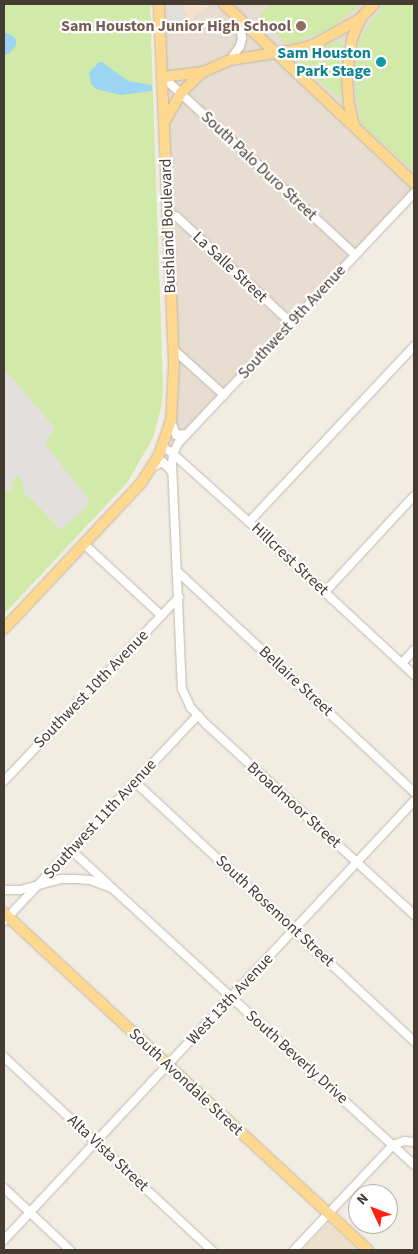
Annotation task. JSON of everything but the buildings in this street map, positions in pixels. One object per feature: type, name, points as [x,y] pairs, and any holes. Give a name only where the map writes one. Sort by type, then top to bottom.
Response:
[{"type":"main road","name":"Bushland Boulevard","points":[[159,4],[174,350],[174,388],[169,451]]},
{"type":"main road","points":[[224,4],[414,183]]},
{"type":"main road","points":[[162,77],[203,72],[230,60],[313,45],[360,19],[374,4]]},
{"type":"main road","points":[[355,128],[349,104],[347,75],[352,39],[360,19]]},
{"type":"main road","points":[[164,124],[180,94],[203,72]]},
{"type":"main road","name":"Southwest 9th Avenue","points":[[4,629],[132,494],[169,451]]},
{"type":"main road","name":"South Avondale Street","points":[[5,917],[368,1250]]},
{"type":"street","points":[[230,60],[240,46],[242,38],[238,17]]},
{"type":"street","name":"South Palo Duro Street","points":[[162,77],[355,256]]},
{"type":"street","name":"Southwest 9th Avenue","points":[[169,451],[414,193]]},
{"type":"street","name":"La Salle Street","points":[[168,213],[177,217],[291,323]]},
{"type":"street","points":[[249,522],[414,346]]},
{"type":"street","points":[[174,350],[224,395]]},
{"type":"street","points":[[171,421],[176,435],[188,433]]},
{"type":"street","name":"Hillcrest Street","points":[[169,451],[249,522],[414,675]]},
{"type":"street","name":"Bushland Boulevard","points":[[169,451],[173,476],[182,689]]},
{"type":"street","points":[[156,465],[167,464],[173,476]]},
{"type":"street","points":[[325,592],[414,496]]},
{"type":"street","points":[[84,544],[162,615]]},
{"type":"street","name":"Bellaire Street","points":[[178,571],[414,792]]},
{"type":"street","name":"Southwest 10th Avenue","points":[[4,781],[179,597]]},
{"type":"street","points":[[402,664],[414,650]]},
{"type":"street","name":"Broadmoor Street","points":[[182,689],[197,716],[414,915]]},
{"type":"street","name":"Southwest 11th Avenue","points":[[5,917],[36,887],[197,716]]},
{"type":"street","name":"South Rosemont Street","points":[[136,782],[414,1041]]},
{"type":"street","name":"West 13th Avenue","points":[[4,1240],[414,801]]},
{"type":"street","name":"South Beverly Drive","points":[[71,850],[414,1165]]},
{"type":"street","name":"South Beverly Drive","points":[[5,890],[36,887],[61,879],[90,880],[112,888]]},
{"type":"street","name":"Alta Vista Street","points":[[4,1057],[212,1250]]},
{"type":"street","points":[[294,1250],[392,1145],[404,1141],[414,1142]]},
{"type":"street","points":[[4,1188],[70,1250]]},
{"type":"shaded area","points":[[159,4],[414,4],[414,193],[171,452]]},
{"type":"shaded area","points":[[169,4],[205,4],[208,6],[190,20],[170,23]]},
{"type":"shaded area","points":[[169,4],[181,4],[190,20],[170,23]]},
{"type":"shaded area","points":[[4,369],[55,428],[45,444],[88,498],[89,504],[61,530],[27,495],[23,498],[25,490],[20,476],[16,476],[13,481],[12,490],[4,492]]},
{"type":"shaded area","points":[[328,1223],[358,1250],[302,1250]]},
{"type":"green space","points":[[4,4],[150,4],[163,387],[162,404],[153,438],[127,483],[4,614]]},
{"type":"green space","name":"Sam Houston Junior High School","points":[[270,4],[362,4],[329,29],[291,44],[286,43],[258,17]]},
{"type":"green space","points":[[385,4],[414,4],[414,172],[362,124],[359,114],[354,72],[359,43],[367,26]]},
{"type":"green space","points":[[338,41],[344,46],[341,66],[342,93],[339,98],[299,64],[298,59],[300,55]]},
{"type":"water","points":[[4,32],[13,36],[16,40],[16,46],[8,54],[4,54]]},
{"type":"water","points":[[102,62],[128,81],[152,85],[152,91],[121,95],[96,89],[91,84],[89,72],[98,63]]},
{"type":"place","name":"Sam Houston Junior High School","points":[[301,26]]},
{"type":"place","name":"Sam Houston Park Stage","points":[[381,62]]}]
